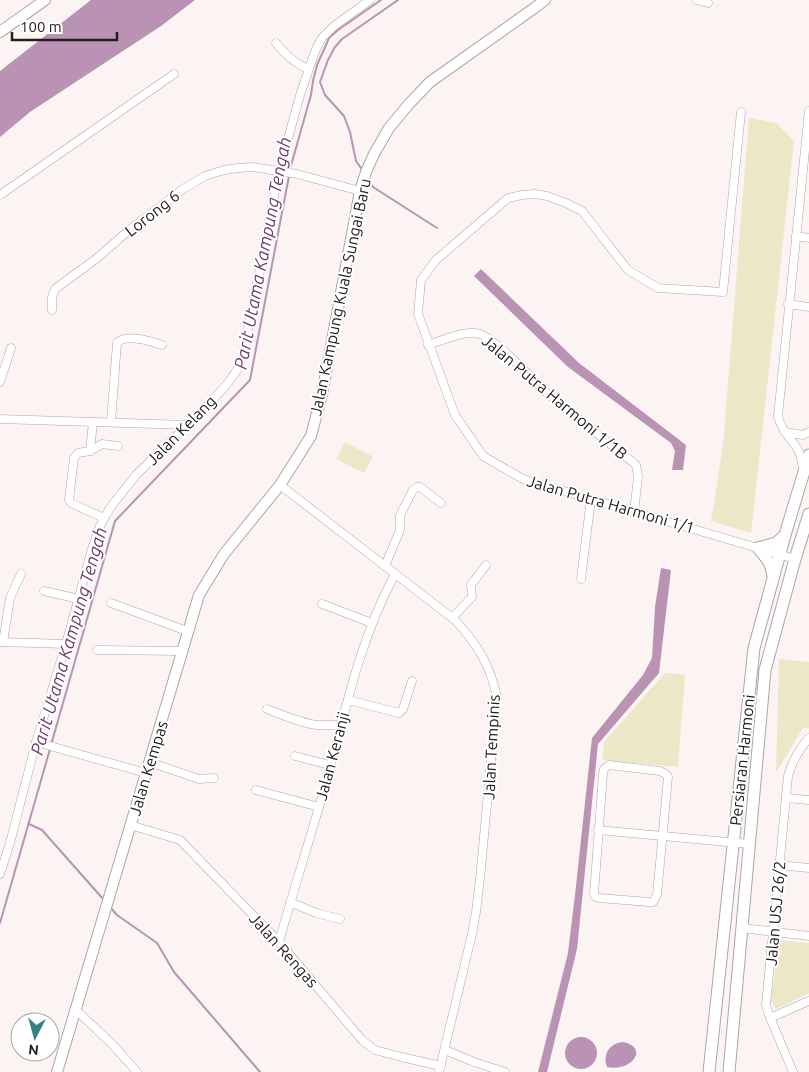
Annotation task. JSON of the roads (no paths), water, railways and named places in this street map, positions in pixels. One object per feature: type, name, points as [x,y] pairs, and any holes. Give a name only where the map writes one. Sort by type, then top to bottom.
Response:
[{"type":"main road","name":"Persiaran Harmoni","points":[[709,1072],[754,648],[779,554],[809,454]]},
{"type":"main road","name":"Persiaran Harmoni","points":[[729,1072],[765,670],[809,514]]},
{"type":"main road","points":[[774,578],[768,559],[758,548],[776,543],[785,535]]},
{"type":"street","points":[[0,32],[45,0]]},
{"type":"street","name":"Jalan Kelang","points":[[1,869],[10,843],[36,742],[66,644],[92,549],[104,518],[136,475],[228,383],[237,370],[243,354],[281,171],[308,69],[322,38],[334,26],[370,0]]},
{"type":"street","name":"Jalan Kampung Kuala Sungai Baru","points":[[280,485],[311,436],[316,420],[360,191],[364,176],[374,154],[389,128],[430,82],[545,0]]},
{"type":"street","points":[[697,0],[708,3]]},
{"type":"street","points":[[276,43],[296,63],[308,69]]},
{"type":"street","points":[[0,195],[174,74]]},
{"type":"street","points":[[804,470],[798,450],[780,426],[778,416],[788,304],[806,170],[809,111]]},
{"type":"street","name":"Jalan Putra Harmoni 1/1","points":[[741,112],[723,292],[658,288],[628,270],[582,212],[566,203],[535,194],[508,198],[436,260],[420,280],[418,314],[455,415],[483,456],[523,480],[795,559]]},
{"type":"street","name":"Lorong 6","points":[[52,310],[52,297],[55,288],[96,259],[128,231],[183,189],[205,176],[224,170],[252,167],[297,174],[360,191]]},
{"type":"street","points":[[796,236],[809,238]]},
{"type":"street","points":[[788,304],[809,307]]},
{"type":"street","name":"Jalan Putra Harmoni 1/1B","points":[[428,344],[464,334],[476,333],[486,336],[546,391],[636,465],[638,476],[634,512]]},
{"type":"street","points":[[111,422],[117,343],[122,339],[128,338],[162,345]]},
{"type":"street","points":[[0,382],[11,348]]},
{"type":"street","points":[[0,419],[187,425]]},
{"type":"street","points":[[90,451],[93,422]]},
{"type":"street","points":[[785,432],[803,435],[809,432]]},
{"type":"street","points":[[104,518],[69,500],[76,455],[81,452],[90,451],[102,444],[118,446]]},
{"type":"street","name":"Jalan Tempinis","points":[[280,485],[452,618],[471,638],[478,649],[490,673],[497,697],[477,906],[440,1069]]},
{"type":"street","name":"Jalan Kempas","points":[[57,1072],[199,594],[224,554],[280,485]]},
{"type":"street","points":[[385,566],[400,530],[400,515],[413,490],[420,487],[441,503]]},
{"type":"street","points":[[581,579],[592,499]]},
{"type":"street","points":[[452,618],[472,597],[471,585],[486,565]]},
{"type":"street","points":[[21,574],[10,598],[1,642],[66,644]]},
{"type":"street","name":"Jalan Keranji","points":[[278,942],[319,806],[358,661],[383,595],[394,574]]},
{"type":"street","points":[[44,591],[78,599]]},
{"type":"street","points":[[111,603],[187,631]]},
{"type":"street","points":[[322,604],[372,623]]},
{"type":"street","points":[[96,650],[182,651]]},
{"type":"street","points":[[348,700],[399,713],[403,709],[412,681]]},
{"type":"street","points":[[267,709],[311,724],[341,724]]},
{"type":"street","name":"Jalan USJ 26/2","points":[[793,1072],[766,1005],[790,768],[809,738]]},
{"type":"street","points":[[36,742],[146,773]]},
{"type":"street","points":[[295,756],[330,765]]},
{"type":"street","points":[[149,762],[200,779],[214,778]]},
{"type":"street","points":[[608,765],[660,771],[666,774],[668,777],[663,836],[657,894],[653,902],[596,897],[594,894],[603,774],[604,769],[608,765]]},
{"type":"street","points":[[256,790],[319,806]]},
{"type":"street","points":[[786,798],[809,800]]},
{"type":"street","name":"Jalan Rengas","points":[[130,824],[180,840],[278,942],[362,1040],[375,1050],[440,1069]]},
{"type":"street","points":[[598,830],[749,844]]},
{"type":"street","points":[[779,865],[809,868]]},
{"type":"street","points":[[290,902],[316,913],[340,919]]},
{"type":"street","points":[[742,928],[809,936]]},
{"type":"street","points":[[770,1018],[809,1001]]},
{"type":"street","points":[[75,1009],[112,1044],[137,1072]]},
{"type":"street","points":[[445,1050],[505,1072]]},
{"type":"waterway","name":"Parit Utama Kampung Tengah","points":[[290,169],[311,95],[317,65],[329,38],[381,0]]},
{"type":"waterway","points":[[363,171],[356,161],[350,132],[344,116],[325,95],[320,82],[328,60],[342,39],[398,0]]},
{"type":"waterway","name":"Parit Utama Kampung Tengah","points":[[51,745],[115,521],[250,380],[289,176]]},
{"type":"waterway","points":[[368,180],[373,187],[437,228]]},
{"type":"waterway","name":"Parit Utama Kampung Tengah","points":[[0,923],[50,749]]},
{"type":"waterway","points":[[29,824],[42,830],[104,900]]},
{"type":"waterway","points":[[110,907],[117,915],[157,943],[174,972],[260,1072]]}]
